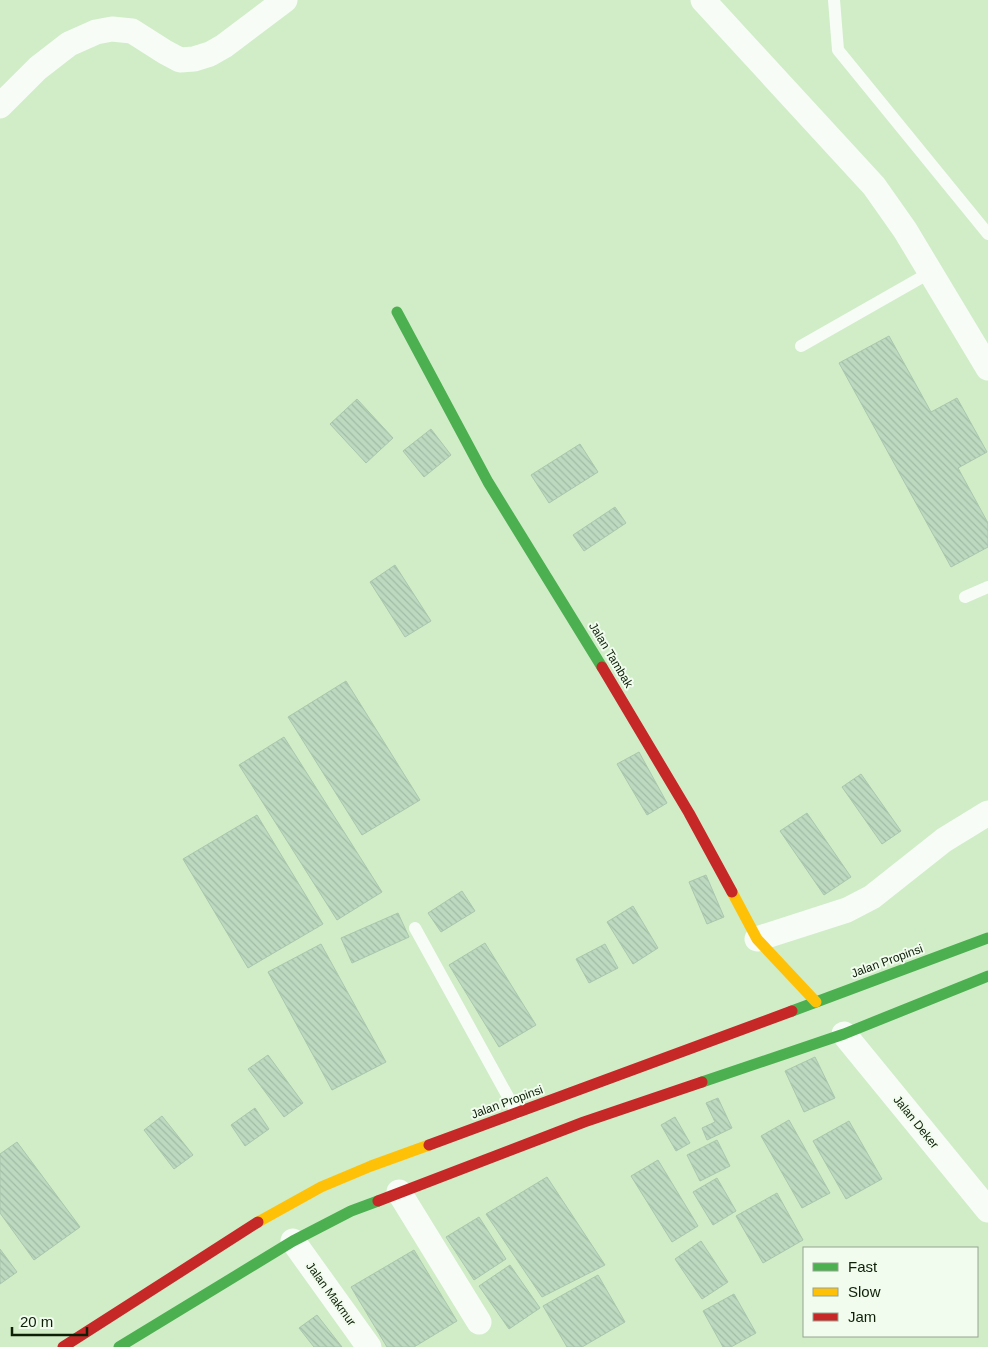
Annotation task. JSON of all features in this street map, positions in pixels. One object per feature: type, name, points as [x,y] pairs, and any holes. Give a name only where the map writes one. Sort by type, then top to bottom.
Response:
[{"type":"main road","name":"Jalan Tambak","points":[[397,312],[488,482],[573,618],[679,796],[758,938],[816,1002]]},
{"type":"main road","name":"Jalan Propinsi","points":[[63,1347],[133,1320],[252,1226],[321,1187],[371,1166],[988,938]]},
{"type":"main road","points":[[119,1347],[133,1320],[351,1211],[584,1122],[844,1034],[988,976]]},
{"type":"street","points":[[0,106],[38,68],[69,44],[96,32],[112,29],[132,31],[180,60],[194,59],[210,54],[224,46],[284,0]]},
{"type":"street","points":[[703,0],[874,186],[931,272],[988,368]]},
{"type":"street","points":[[758,938],[847,910],[872,897],[944,840],[988,813]]},
{"type":"street","name":"Jalan Deker","points":[[844,1034],[988,1210]]},
{"type":"street","points":[[399,1192],[479,1322]]},
{"type":"street","name":"Jalan Makmur","points":[[293,1241],[369,1347]]},
{"type":"lane","points":[[834,0],[838,50],[988,234]]},
{"type":"lane","points":[[801,346],[931,272]]},
{"type":"lane","points":[[965,596],[988,587]]},
{"type":"lane","points":[[415,928],[517,1113]]},
{"type":"building","points":[[889,336],[931,412],[957,398],[987,452],[958,468],[988,523],[988,547],[951,567],[839,363]]},
{"type":"building","points":[[357,399],[393,438],[366,463],[330,424]]},
{"type":"building","points":[[431,429],[451,455],[424,477],[403,451]]},
{"type":"building","points":[[580,444],[598,472],[549,503],[531,475]]},
{"type":"building","points":[[615,507],[626,523],[584,551],[573,535]]},
{"type":"building","points":[[395,565],[431,621],[405,637],[370,582]]},
{"type":"building","points":[[346,681],[420,800],[362,835],[288,717]]},
{"type":"building","points":[[284,737],[382,892],[337,920],[239,765]]},
{"type":"building","points":[[639,752],[667,803],[647,815],[617,764]]},
{"type":"building","points":[[861,774],[901,831],[882,844],[842,787]]},
{"type":"building","points":[[807,813],[851,877],[824,895],[780,831]]},
{"type":"building","points":[[257,815],[323,924],[248,968],[183,859]]},
{"type":"building","points":[[706,875],[724,917],[707,924],[689,882]]},
{"type":"building","points":[[462,891],[475,911],[441,932],[428,913]]},
{"type":"building","points":[[633,906],[658,948],[633,964],[607,922]]},
{"type":"building","points":[[398,913],[409,937],[352,963],[341,938]]},
{"type":"building","points":[[485,943],[536,1025],[499,1047],[449,965]]},
{"type":"building","points":[[321,944],[386,1062],[332,1090],[268,972]]},
{"type":"building","points":[[605,944],[618,968],[589,983],[576,959]]},
{"type":"building","points":[[268,1055],[303,1103],[284,1117],[248,1069]]},
{"type":"building","points":[[815,1057],[835,1098],[804,1112],[785,1071]]},
{"type":"building","points":[[718,1098],[732,1128],[707,1140],[702,1128],[715,1122],[706,1103]]},
{"type":"building","points":[[255,1108],[269,1129],[245,1146],[231,1125]]},
{"type":"building","points":[[162,1116],[193,1155],[174,1169],[144,1130]]},
{"type":"building","points":[[675,1117],[690,1143],[676,1151],[661,1125]]},
{"type":"building","points":[[789,1120],[830,1193],[802,1208],[761,1136]]},
{"type":"building","points":[[849,1121],[882,1179],[846,1199],[813,1141]]},
{"type":"building","points":[[717,1140],[730,1166],[700,1181],[687,1155]]},
{"type":"building","points":[[17,1142],[80,1227],[34,1260],[0,1213],[0,1154]]},
{"type":"building","points":[[658,1160],[698,1226],[672,1242],[631,1176]]},
{"type":"building","points":[[547,1177],[605,1265],[542,1297],[486,1214]]},
{"type":"building","points":[[717,1178],[736,1211],[713,1225],[693,1192]]},
{"type":"building","points":[[777,1193],[803,1240],[763,1263],[736,1216]]},
{"type":"building","points":[[479,1217],[506,1259],[474,1280],[446,1237]]},
{"type":"building","points":[[701,1241],[728,1282],[702,1299],[675,1259]]},
{"type":"building","points":[[0,1249],[17,1272],[0,1284]]},
{"type":"building","points":[[414,1250],[457,1321],[414,1347],[387,1347],[351,1287]]},
{"type":"building","points":[[510,1265],[540,1308],[509,1329],[479,1286]]},
{"type":"building","points":[[598,1275],[625,1322],[582,1347],[567,1347],[543,1306]]},
{"type":"building","points":[[734,1294],[756,1333],[731,1347],[723,1347],[703,1311]]},
{"type":"building","points":[[317,1315],[342,1347],[314,1347],[299,1328]]},
{"type":"traffic: fast","points":[[397,312],[488,482],[602,667]]},
{"type":"traffic: fast","points":[[792,1011],[988,938]]},
{"type":"traffic: fast","points":[[702,1082],[844,1034],[988,976]]},
{"type":"traffic: fast","points":[[119,1347],[293,1241],[351,1211],[378,1201]]},
{"type":"traffic: slow","points":[[732,892],[757,939],[816,1002]]},
{"type":"traffic: slow","points":[[258,1222],[321,1187],[429,1145]]},
{"type":"traffic: jam","points":[[602,667],[689,813],[732,892]]},
{"type":"traffic: jam","points":[[429,1145],[792,1011]]},
{"type":"traffic: jam","points":[[378,1201],[584,1122],[702,1082]]},
{"type":"traffic: jam","points":[[63,1347],[258,1222]]}]
